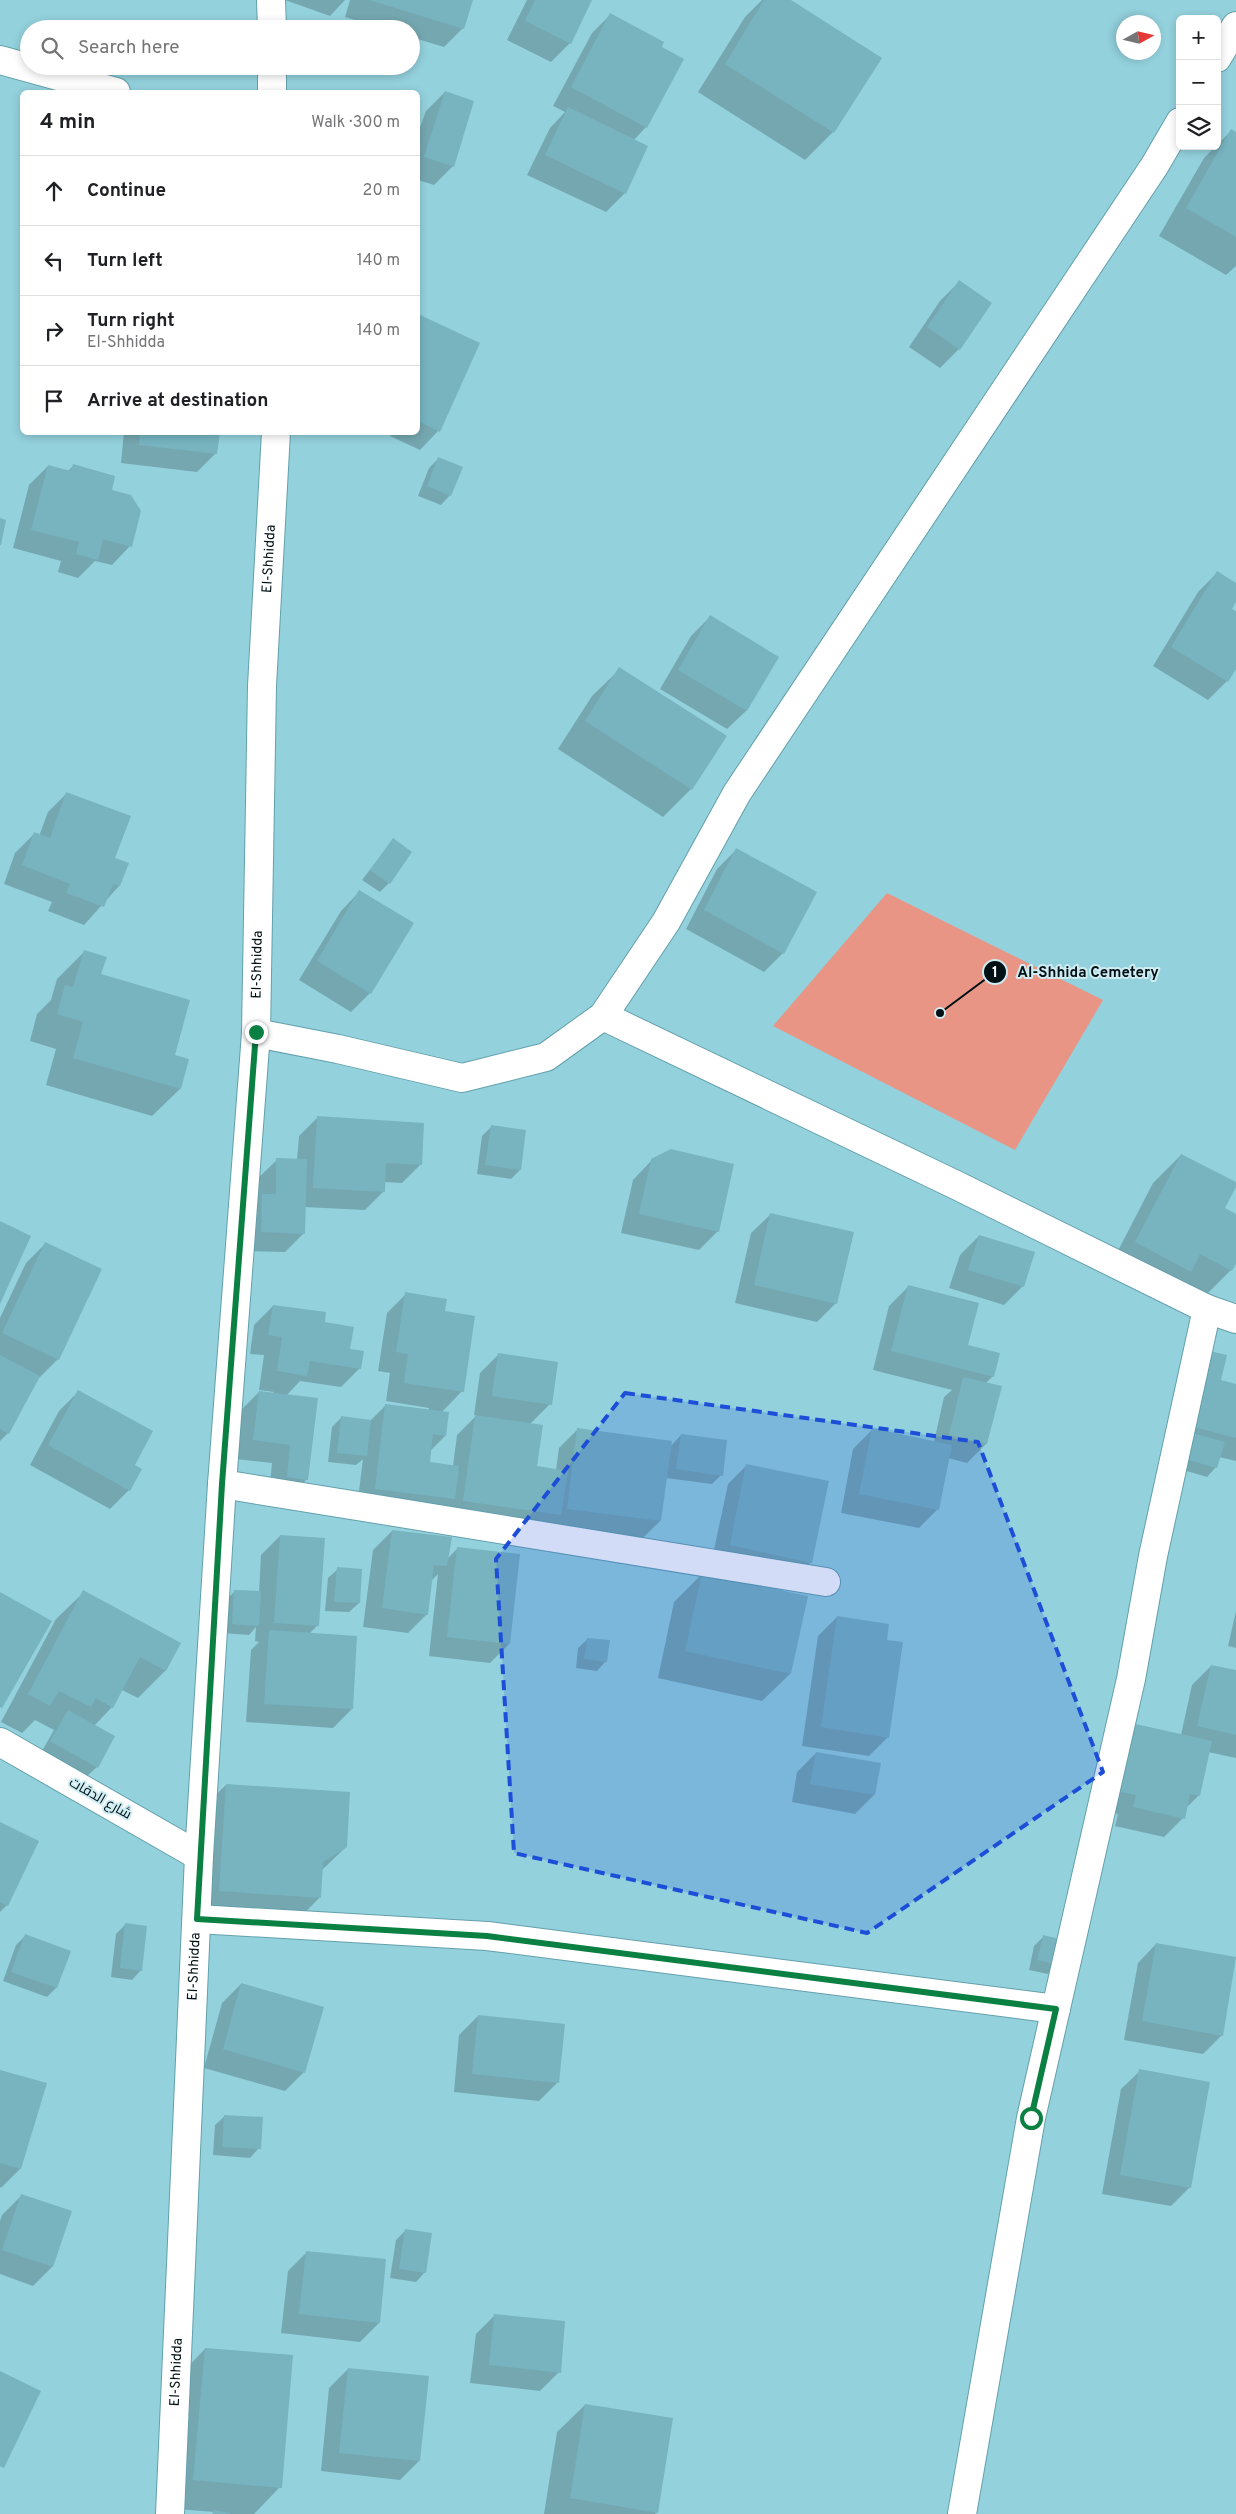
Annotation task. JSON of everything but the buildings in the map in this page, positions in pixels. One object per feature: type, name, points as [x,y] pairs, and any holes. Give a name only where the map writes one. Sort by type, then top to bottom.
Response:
[{"type":"street","points":[[272,0],[272,20]]},
{"type":"street","points":[[1221,51],[1236,26]]},
{"type":"street","points":[[0,60],[20,66]]},
{"type":"street","points":[[54,75],[109,90]]},
{"type":"street","points":[[272,75],[272,90]]},
{"type":"street","points":[[256,1032],[462,1078],[546,1057],[603,1016],[666,922],[737,793],[1155,165],[1176,129]]},
{"type":"street","name":"El-Shhidda","points":[[170,2514],[199,1856],[222,1484],[256,1032],[262,686],[276,435]]},
{"type":"street","points":[[603,1016],[956,1185],[1207,1309],[1236,1319]]},
{"type":"street","points":[[962,2514],[1031,2118],[1131,1679],[1153,1556],[1207,1309]]},
{"type":"street","points":[[222,1484],[826,1582]]},
{"type":"street","name":"شارع الدقات","points":[[0,1742],[199,1856]]},
{"type":"street","points":[[197,1919],[487,1936],[1056,2009]]},
{"type":"highlighted area","points":[[625,1393],[978,1442],[1103,1772],[867,1933],[514,1853],[496,1559]]},
{"type":"shaded area","points":[[887,893],[1103,1000],[1015,1150],[773,1026]]},
{"type":"place","name":"Al-Shhida Cemetery","points":[[940,1013]]},
{"type":"route","points":[[256,1032],[222,1484],[199,1856],[197,1919],[487,1936],[1056,2009],[1031,2118]]}]
